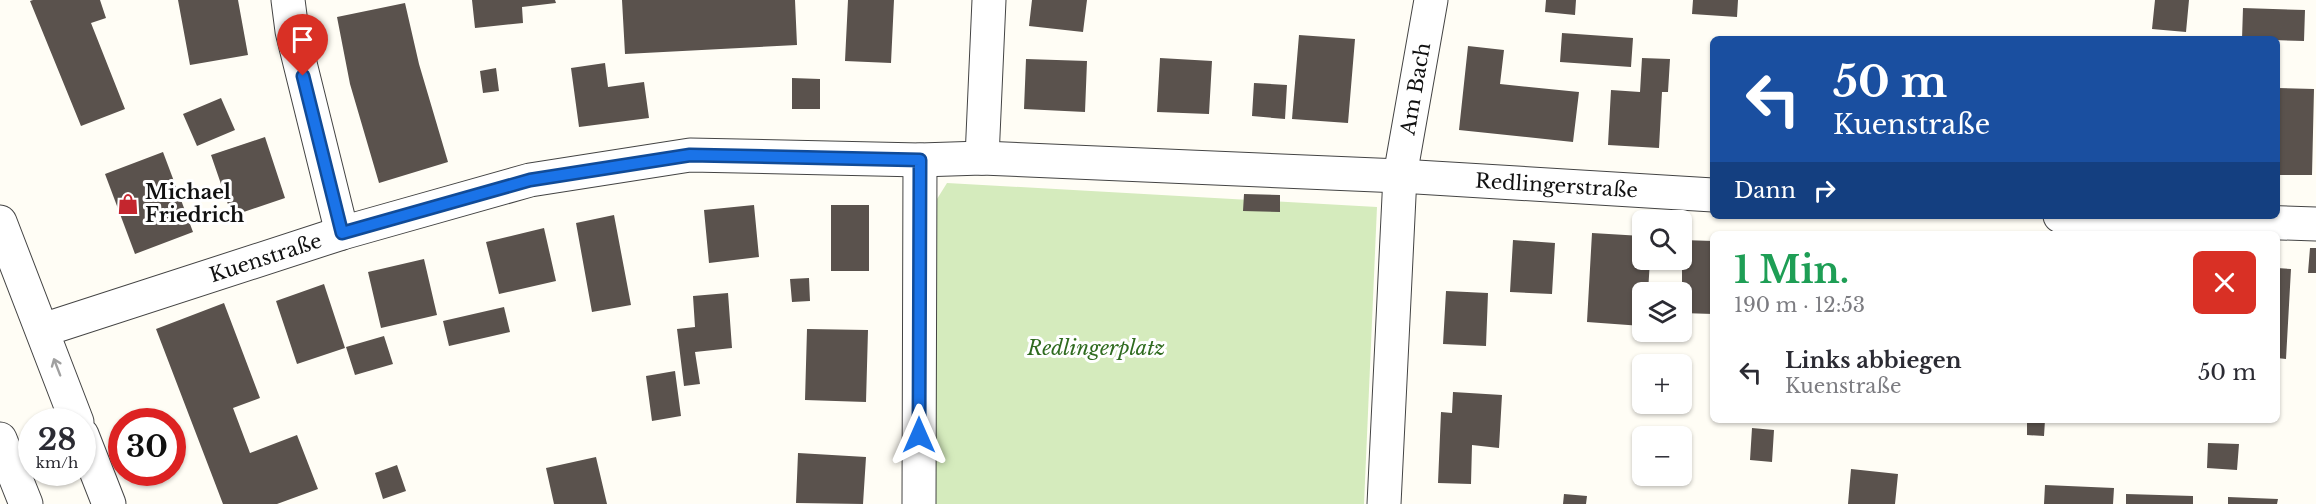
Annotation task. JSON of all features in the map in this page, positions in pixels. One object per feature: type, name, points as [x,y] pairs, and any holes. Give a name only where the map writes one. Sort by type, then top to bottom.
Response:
[{"type":"street","points":[[288,0],[294,42],[342,233]]},
{"type":"street","points":[[982,158],[989,0]]},
{"type":"street","name":"Am Bach","points":[[1400,176],[1431,0]]},
{"type":"street","name":"Kuenstraße","points":[[42,330],[342,233],[530,180],[690,155],[920,160]]},
{"type":"street","points":[[919,504],[920,160],[982,158],[1400,176],[1384,504]]},
{"type":"street","name":"Redlingerstraße","points":[[1400,176],[1710,195]]},
{"type":"street","points":[[2156,219],[2316,224]]},
{"type":"street","points":[[0,222],[72,408]]},
{"type":"street","points":[[0,439],[26,504]]},
{"type":"street","points":[[96,471],[109,504]]},
{"type":"green space","name":"Redlingerplatz","points":[[947,183],[1377,207],[1364,504],[935,504],[932,207]]},
{"type":"building","points":[[100,0],[106,18],[91,23],[125,109],[81,126],[30,1]]},
{"type":"building","points":[[178,0],[238,0],[248,55],[190,65]]},
{"type":"building","points":[[472,0],[555,0],[556,3],[522,7],[523,23],[475,28]]},
{"type":"building","points":[[622,0],[795,0],[797,45],[625,54]]},
{"type":"building","points":[[848,0],[894,0],[891,63],[845,61]]},
{"type":"building","points":[[1032,0],[1087,0],[1083,32],[1029,26]]},
{"type":"building","points":[[1546,0],[1576,0],[1575,15],[1545,12]]},
{"type":"building","points":[[1693,0],[1738,0],[1737,17],[1692,14]]},
{"type":"building","points":[[2155,0],[2189,0],[2186,32],[2152,29]]},
{"type":"building","points":[[405,3],[419,64],[448,162],[379,183],[350,84],[337,17]]},
{"type":"building","points":[[2243,8],[2305,10],[2304,41],[2280,40],[2280,36],[2242,36]]},
{"type":"building","points":[[1562,33],[1633,38],[1631,67],[1560,62]]},
{"type":"building","points":[[1299,35],[1355,39],[1348,123],[1292,119]]},
{"type":"building","points":[[1468,46],[1504,50],[1500,84],[1579,92],[1573,142],[1459,130]]},
{"type":"building","points":[[1160,58],[1212,61],[1209,114],[1157,112]]},
{"type":"building","points":[[1642,58],[1670,59],[1668,92],[1662,92],[1659,148],[1608,145],[1611,90],[1640,92]]},
{"type":"building","points":[[1026,59],[1087,61],[1085,112],[1024,109]]},
{"type":"building","points":[[605,63],[608,87],[644,82],[649,118],[579,127],[571,68]]},
{"type":"building","points":[[496,68],[499,91],[483,93],[480,71]]},
{"type":"building","points":[[792,78],[820,79],[820,109],[792,109]]},
{"type":"building","points":[[1254,83],[1287,85],[1285,119],[1252,116]]},
{"type":"building","points":[[2280,88],[2314,89],[2312,175],[2280,175]]},
{"type":"building","points":[[221,98],[235,130],[197,146],[183,114]]},
{"type":"building","points":[[265,137],[285,198],[232,216],[211,155]]},
{"type":"building","points":[[163,152],[193,232],[135,254],[105,174]]},
{"type":"building","points":[[1244,194],[1280,195],[1280,212],[1243,211]]},
{"type":"building","points":[[754,205],[759,257],[709,263],[704,210]]},
{"type":"building","points":[[831,205],[869,205],[869,271],[831,271]]},
{"type":"building","points":[[614,215],[631,305],[592,312],[576,223]]},
{"type":"building","points":[[544,228],[556,281],[499,294],[486,242]]},
{"type":"building","points":[[1592,233],[1632,235],[1632,270],[1649,270],[1649,282],[1632,282],[1632,325],[1587,322]]},
{"type":"building","points":[[1513,240],[1555,243],[1552,294],[1510,292]]},
{"type":"building","points":[[1692,240],[1710,241],[1710,314],[1692,313],[1692,282],[1682,282],[1682,270],[1692,270]]},
{"type":"building","points":[[2310,248],[2316,248],[2316,273],[2308,273]]},
{"type":"building","points":[[424,259],[437,315],[381,328],[368,272]]},
{"type":"building","points":[[2280,268],[2291,269],[2286,359],[2280,358]]},
{"type":"building","points":[[809,278],[810,301],[792,302],[790,279]]},
{"type":"building","points":[[324,284],[345,348],[297,364],[276,301]]},
{"type":"building","points":[[1446,291],[1488,293],[1486,346],[1443,344]]},
{"type":"building","points":[[728,293],[732,348],[695,352],[700,384],[684,386],[677,329],[695,327],[693,296]]},
{"type":"building","points":[[224,303],[260,398],[233,408],[250,453],[297,435],[318,489],[277,504],[223,504],[156,329]]},
{"type":"building","points":[[504,307],[510,332],[449,346],[443,321]]},
{"type":"building","points":[[807,329],[868,330],[866,402],[805,400]]},
{"type":"building","points":[[384,336],[393,364],[355,375],[346,347]]},
{"type":"building","points":[[675,371],[681,416],[652,421],[646,376]]},
{"type":"building","points":[[1453,392],[1502,395],[1499,448],[1472,445],[1471,484],[1438,483],[1441,412],[1452,413]]},
{"type":"building","points":[[2027,423],[2045,423],[2044,436],[2027,435]]},
{"type":"building","points":[[1752,428],[1774,430],[1772,462],[1750,460]]},
{"type":"building","points":[[2208,443],[2239,444],[2237,470],[2207,468]]},
{"type":"building","points":[[798,453],[866,457],[863,504],[796,503]]},
{"type":"building","points":[[596,457],[607,504],[554,504],[546,468]]},
{"type":"building","points":[[397,465],[406,491],[383,499],[375,473]]},
{"type":"building","points":[[1851,469],[1898,474],[1895,504],[1848,504]]},
{"type":"building","points":[[2045,485],[2114,488],[2113,504],[2044,504]]},
{"type":"building","points":[[1564,494],[1587,496],[1586,504],[1563,504]]},
{"type":"building","points":[[2126,494],[2193,496],[2193,504],[2126,504]]},
{"type":"building","points":[[2228,497],[2278,499],[2277,504],[2228,504]]},
{"type":"place","name":"Michael Friedrich","points":[[128,204]]},
{"type":"route","points":[[303,76],[342,233],[530,180],[690,155],[920,160],[919,435]]}]
